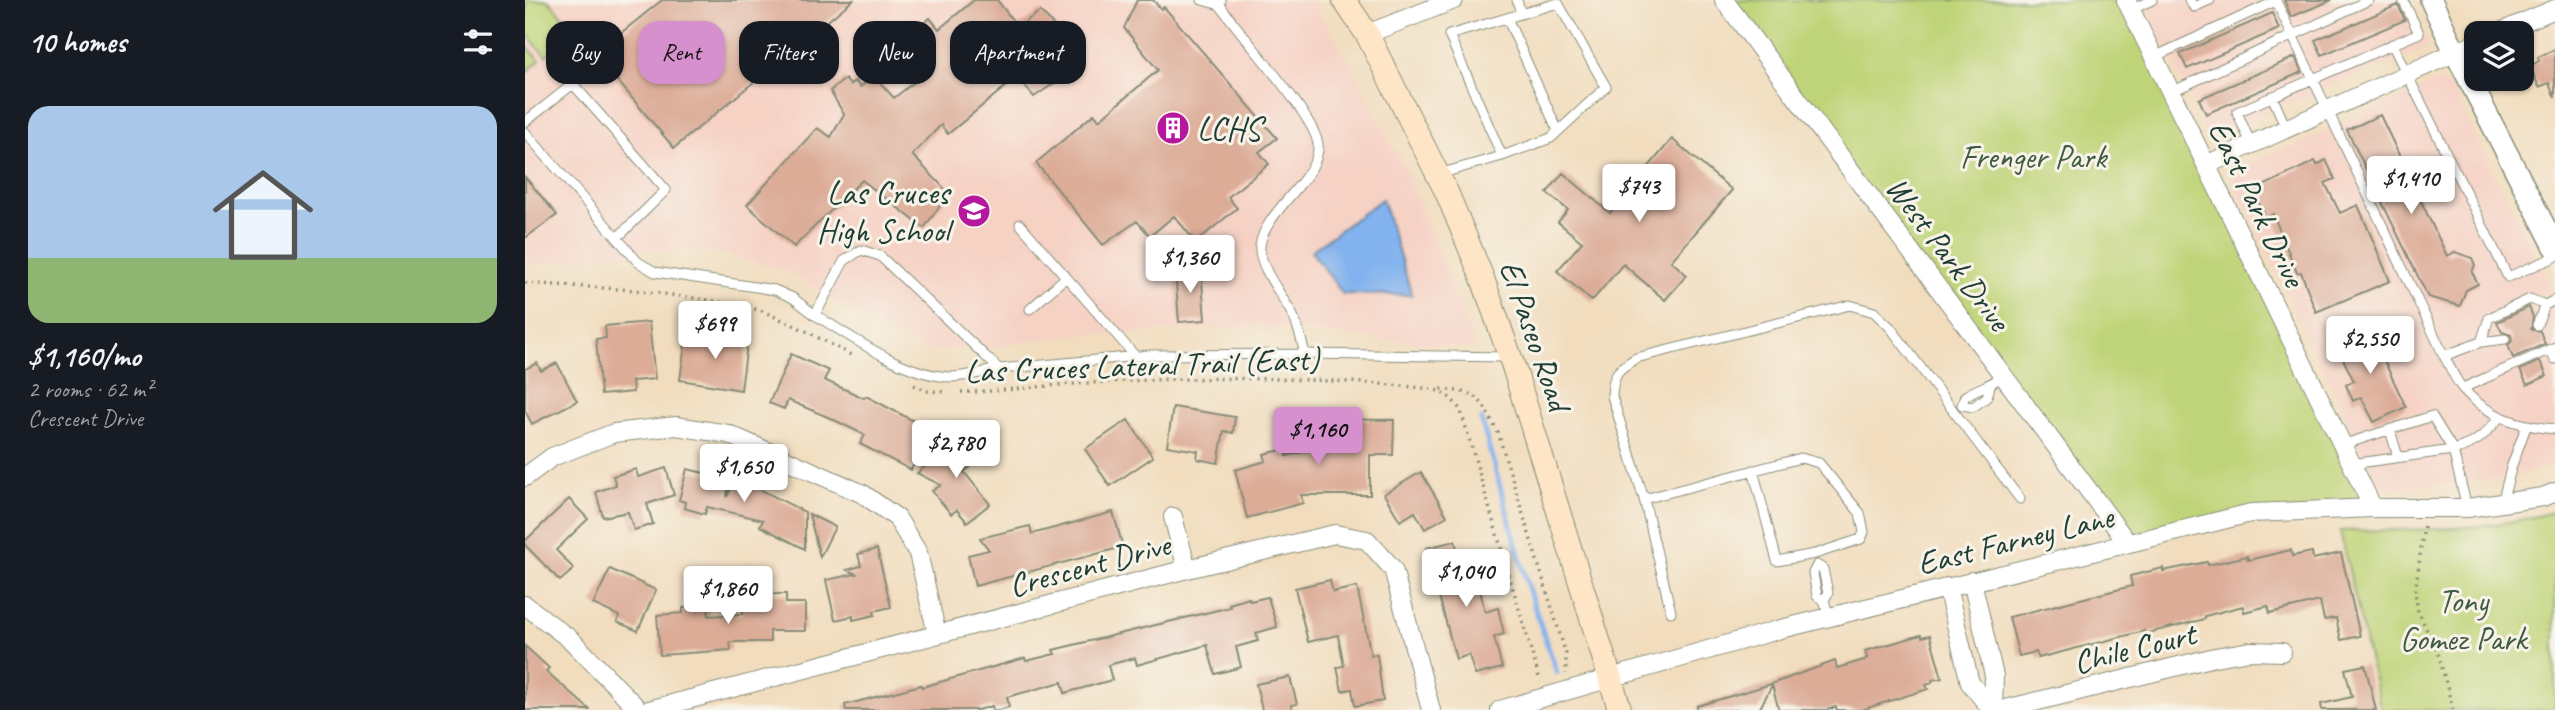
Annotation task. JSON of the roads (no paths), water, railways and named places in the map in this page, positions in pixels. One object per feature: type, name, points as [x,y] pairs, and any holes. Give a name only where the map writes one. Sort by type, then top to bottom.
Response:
[{"type":"main road","name":"El Paseo Road","points":[[1345,0],[1367,34],[1438,175],[1477,265],[1510,357],[1620,710]]},
{"type":"street","points":[[1367,34],[1454,0]]},
{"type":"street","name":"West Park Drive","points":[[1724,0],[1996,381],[2127,542]]},
{"type":"street","points":[[2431,0],[2555,247]]},
{"type":"street","name":"East Park Drive","points":[[2128,5],[2373,508]]},
{"type":"street","points":[[2526,21],[2555,9]]},
{"type":"street","points":[[2206,165],[2464,48]]},
{"type":"street","points":[[525,477],[552,457],[614,433],[676,426],[729,434],[863,494],[897,518],[918,553],[937,634]]},
{"type":"street","name":"East Farney Lane","points":[[1500,710],[1827,609],[1947,587],[2251,513],[2373,508],[2467,508],[2543,497],[2555,492]]},
{"type":"street","points":[[1173,517],[1187,569]]},
{"type":"street","name":"Crescent Drive","points":[[649,710],[1187,569],[1335,534],[1367,540],[1393,569],[1431,710]]},
{"type":"street","points":[[1972,581],[1994,676],[1993,710]]},
{"type":"street","points":[[1947,587],[1970,683],[1993,710]]},
{"type":"street","points":[[525,605],[571,640],[639,710]]},
{"type":"street","name":"Chile Court","points":[[2002,710],[2215,657],[2250,651],[2282,652]]},
{"type":"lane","points":[[1202,0],[1221,2],[1310,122],[1318,146],[1313,165],[1265,228],[1259,248],[1268,274],[1282,294],[1295,321],[1305,354]]},
{"type":"lane","points":[[1517,0],[1521,14]]},
{"type":"lane","points":[[2128,5],[2152,0]]},
{"type":"lane","points":[[2189,0],[2194,7],[2210,0]]},
{"type":"lane","points":[[2171,92],[2369,0]]},
{"type":"lane","points":[[2252,144],[2237,112],[2419,33],[2403,0]]},
{"type":"lane","points":[[2154,57],[2276,1],[2444,356],[2463,388],[2498,418],[2526,427],[2555,429]]},
{"type":"lane","points":[[1438,175],[1502,156],[1551,138],[1606,87],[1558,3],[1449,35],[1502,156]]},
{"type":"lane","points":[[1507,18],[1558,131]]},
{"type":"lane","points":[[2392,44],[2508,277],[2555,257]]},
{"type":"lane","points":[[525,122],[573,84],[666,190],[617,238]]},
{"type":"lane","points":[[2272,96],[2286,128]]},
{"type":"lane","points":[[525,132],[638,262],[656,272],[775,290],[793,298],[815,315],[895,361],[932,375],[954,377],[999,369],[1135,356],[1305,354],[1510,357]]},
{"type":"lane","points":[[1020,224],[1135,356]]},
{"type":"lane","points":[[815,315],[844,261],[861,250],[880,256],[999,369]]},
{"type":"lane","points":[[1030,309],[1066,277]]},
{"type":"lane","points":[[2481,342],[2489,318],[2530,299],[2545,305]]},
{"type":"lane","points":[[2537,325],[2545,305],[2555,300]]},
{"type":"lane","points":[[1671,612],[1644,499],[1612,396],[1613,379],[1621,367],[1636,358],[1850,305],[1874,312],[1959,408],[2020,499]]},
{"type":"lane","points":[[2444,356],[2481,342],[2505,339]]},
{"type":"lane","points":[[2463,388],[2552,348],[2555,359]]},
{"type":"lane","points":[[1959,408],[1965,396],[1996,381]]},
{"type":"lane","points":[[2342,446],[2432,416],[2453,450],[2467,508]]},
{"type":"lane","points":[[2351,464],[2453,450],[2473,444],[2498,418]]},
{"type":"lane","points":[[2502,503],[2526,427]]},
{"type":"lane","points":[[2390,430],[2398,457]]},
{"type":"lane","points":[[1644,499],[1753,470],[1801,458],[1819,463],[1860,513],[1864,532],[1861,539],[1815,554],[1777,561],[1753,470]]},
{"type":"lane","points":[[1815,554],[1817,565],[1823,569],[1829,593],[1827,609]]},
{"type":"water","points":[[1382,199],[1412,295],[1343,294],[1311,251]]},
{"type":"waterway","points":[[1481,419],[1531,597],[1557,673]]},
{"type":"place","name":"LCHS","points":[[1173,128]]},
{"type":"place","name":"Las Cruces High School","points":[[974,211]]},
{"type":"park label","name":"Frenger Park","points":[[2033,156]]},
{"type":"park label","name":"Tony Gomez Park","points":[[2463,619]]}]
